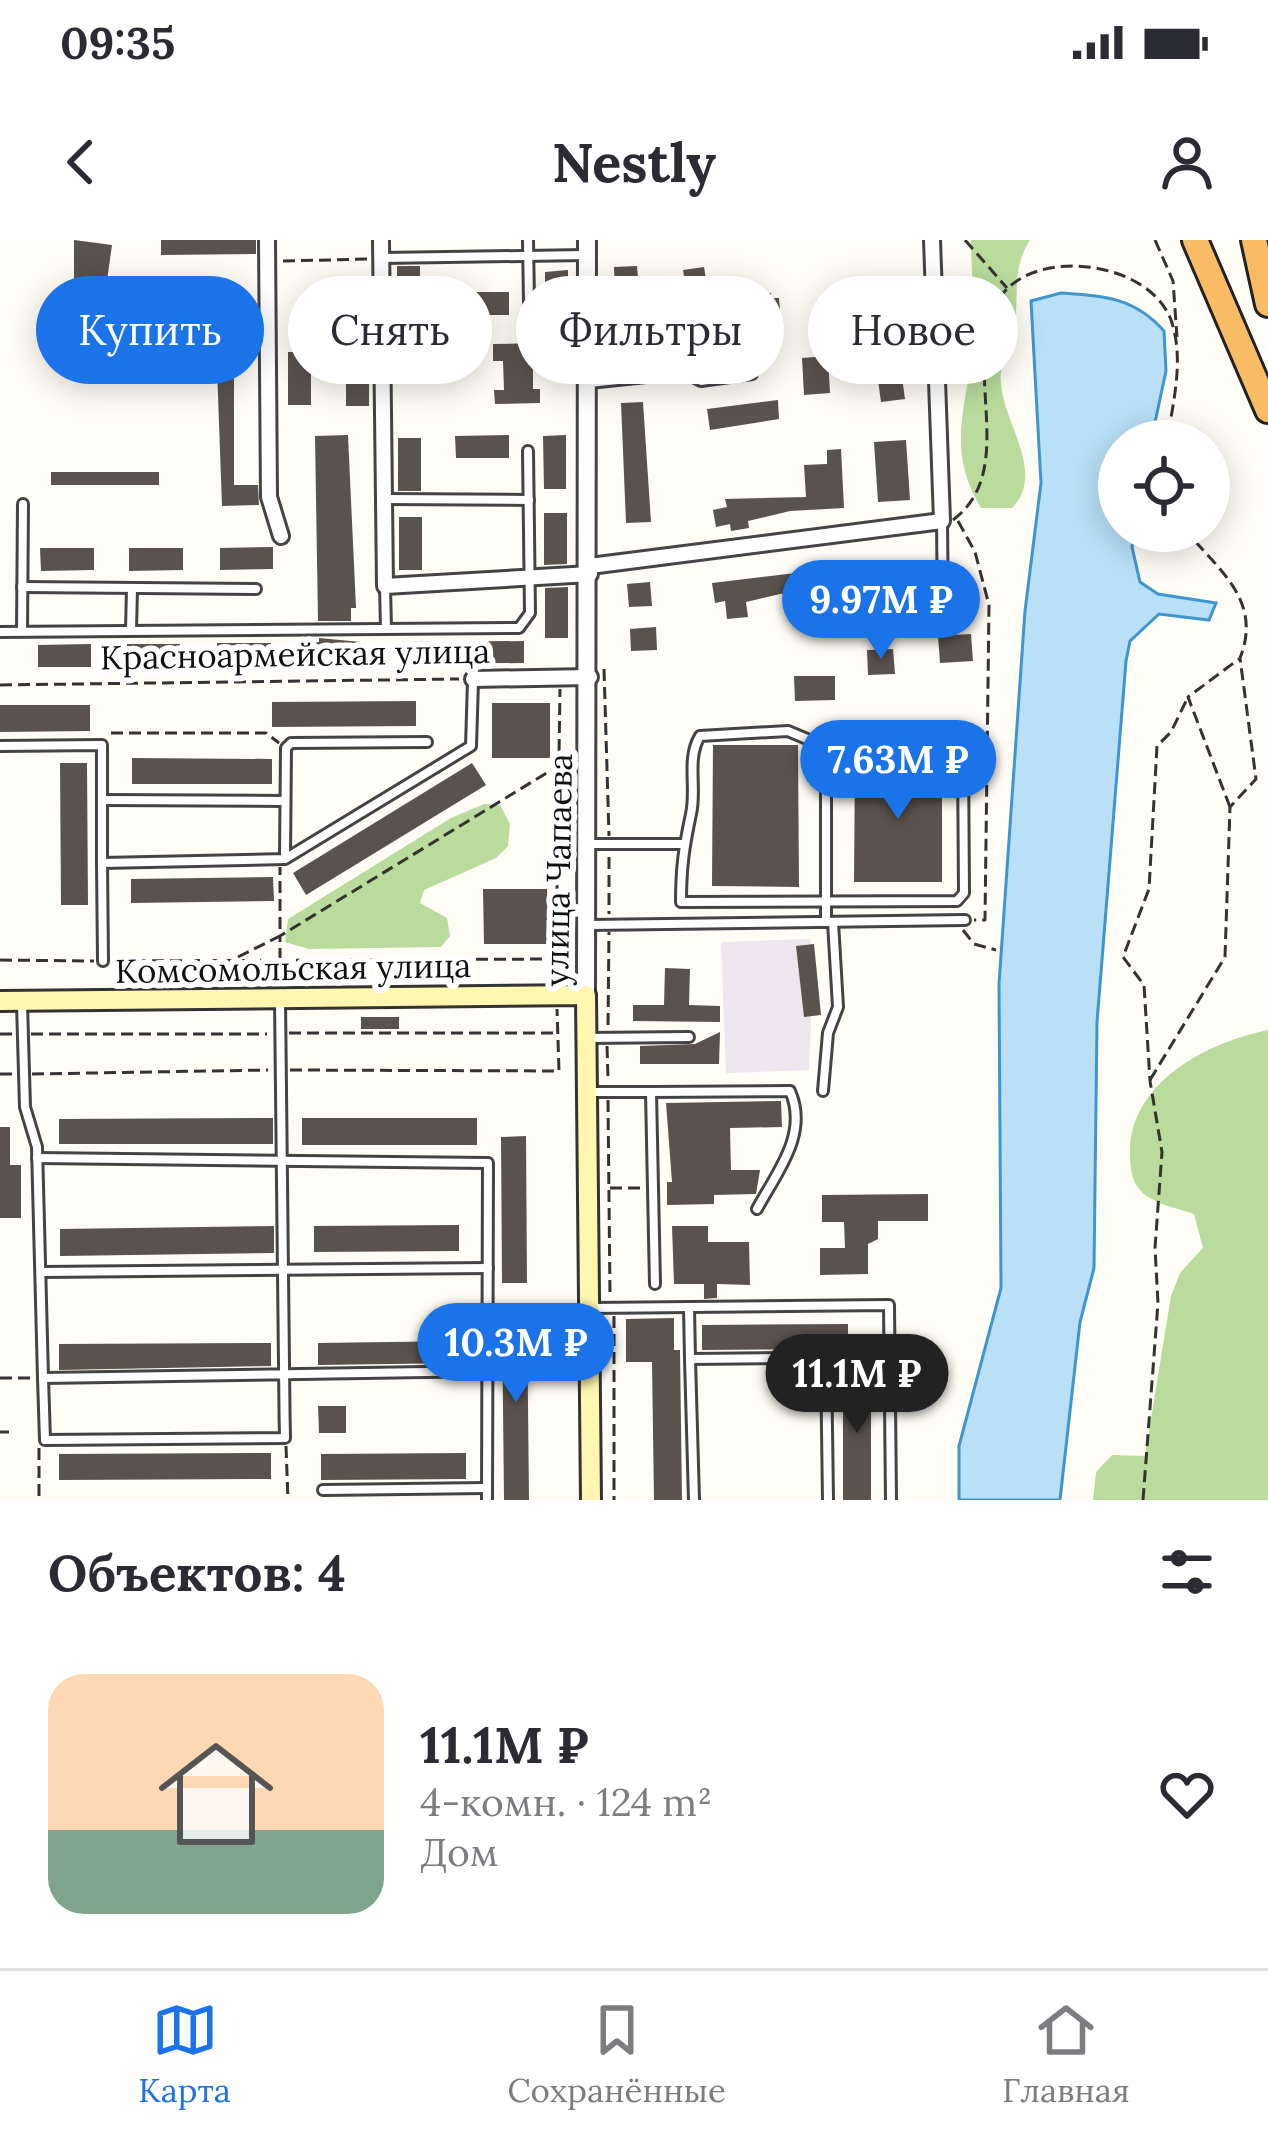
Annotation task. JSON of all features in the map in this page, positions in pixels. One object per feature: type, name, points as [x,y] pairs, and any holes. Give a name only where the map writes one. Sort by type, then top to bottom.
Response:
[{"type":"highway","points":[[1195,240],[1268,410]]},
{"type":"highway","points":[[1254,240],[1268,304]]},
{"type":"main road","name":"Комсомольская улица","points":[[0,1001],[586,995]]},
{"type":"main road","name":"улица Чапаева","points":[[586,995],[587,1038],[598,1092],[590,1308],[591,1500]]},
{"type":"street","points":[[267,240],[269,496],[281,536]]},
{"type":"street","points":[[380,240],[386,586],[531,578],[950,520],[932,240]]},
{"type":"street","name":"улица Чапаева","points":[[586,995],[597,673],[590,570],[589,384]]},
{"type":"street","name":"Красноармейская улица","points":[[472,679],[597,673]]},
{"type":"lane","points":[[528,240],[528,276]]},
{"type":"lane","points":[[383,258],[528,257],[587,248]]},
{"type":"lane","points":[[748,350],[757,356],[752,374],[701,381],[685,373],[698,357],[748,350]]},
{"type":"lane","points":[[0,632],[519,628],[530,613],[528,451]]},
{"type":"lane","points":[[385,499],[529,500]]},
{"type":"lane","points":[[22,632],[23,504]]},
{"type":"lane","points":[[944,616],[950,520]]},
{"type":"lane","points":[[22,586],[256,589]]},
{"type":"lane","points":[[386,586],[386,628]]},
{"type":"lane","points":[[131,630],[133,588]]},
{"type":"lane","points":[[102,863],[282,859],[471,746],[472,679]]},
{"type":"lane","points":[[788,731],[826,747],[953,747],[963,755],[964,893],[957,901],[681,902],[681,844],[692,813],[693,748],[700,736],[788,731]]},
{"type":"lane","points":[[282,859],[286,748],[291,743],[427,742]]},
{"type":"lane","points":[[0,746],[102,745],[103,961]]},
{"type":"lane","points":[[823,1091],[828,1033],[838,1007],[826,901],[826,747]]},
{"type":"lane","points":[[102,800],[285,801]]},
{"type":"lane","points":[[588,844],[681,844]]},
{"type":"lane","points":[[587,926],[962,920]]},
{"type":"lane","points":[[22,1001],[25,1107],[37,1158],[45,1440],[286,1438],[280,998]]},
{"type":"lane","points":[[587,1038],[689,1037]]},
{"type":"lane","points":[[598,1092],[790,1091],[798,1108],[798,1131],[758,1209]]},
{"type":"lane","points":[[651,1092],[655,1284]]},
{"type":"lane","points":[[37,1158],[281,1157],[304,1163],[488,1163],[487,1500]]},
{"type":"lane","points":[[42,1272],[488,1268]]},
{"type":"lane","points":[[590,1308],[890,1305],[891,1500]]},
{"type":"lane","points":[[689,1307],[694,1500]]},
{"type":"lane","points":[[690,1359],[890,1357]]},
{"type":"lane","points":[[826,1358],[828,1500]]},
{"type":"lane","points":[[43,1378],[489,1371]]},
{"type":"lane","points":[[323,1490],[487,1488]]},
{"type":"path","points":[[965,240],[997,276]]},
{"type":"path","points":[[1155,240],[1173,281],[1178,356],[1170,420]]},
{"type":"path","points":[[267,261],[383,258]]},
{"type":"path","points":[[1018,280],[1026,274],[1065,267],[1133,279],[1156,295],[1172,319],[1178,356]]},
{"type":"path","points":[[982,384],[988,466],[950,520],[975,552],[988,604],[985,920],[962,920],[974,944],[995,950]]},
{"type":"path","points":[[1143,1500],[1162,1152],[1150,1081],[1144,985],[1123,957],[1149,890],[1157,746],[1171,732],[1187,697],[1240,658],[1246,644],[1240,588],[1206,552]]},
{"type":"path","points":[[1230,807],[1256,779],[1240,658]]},
{"type":"path","points":[[597,673],[609,844],[608,1037],[598,1092],[614,1308],[614,1500]]},
{"type":"path","points":[[0,960],[556,959],[560,677]]},
{"type":"path","name":"Красноармейская улица","points":[[0,685],[472,679]]},
{"type":"path","points":[[1150,1081],[1225,957],[1230,807],[1187,697]]},
{"type":"path","points":[[111,733],[266,733],[286,748]]},
{"type":"path","points":[[233,960],[560,765]]},
{"type":"path","points":[[280,960],[282,859]]},
{"type":"path","points":[[0,1074],[559,1071],[557,1033]]},
{"type":"path","points":[[608,1188],[652,1188]]},
{"type":"path","points":[[0,1378],[43,1378]]},
{"type":"path","points":[[0,1432],[9,1432]]},
{"type":"path","points":[[286,1438],[288,1500]]},
{"type":"path","points":[[39,1500],[39,1444],[45,1440]]},
{"type":"shaded area","points":[[810,939],[821,1015],[811,1016],[809,1070],[726,1073],[721,942]]},
{"type":"green space","points":[[971,240],[1030,240],[1018,276],[972,276]]},
{"type":"green space","points":[[967,384],[1002,384],[1024,464],[1021,494],[1012,508],[981,508],[964,466],[961,428]]},
{"type":"green space","points":[[484,804],[500,805],[510,824],[508,846],[496,858],[424,890],[420,903],[447,918],[450,936],[441,947],[309,949],[285,942],[288,919],[451,818]]},
{"type":"green space","points":[[1268,1030],[1268,1500],[1093,1500],[1096,1472],[1112,1455],[1145,1456],[1171,1296],[1180,1273],[1203,1248],[1194,1214],[1155,1201],[1137,1186],[1130,1165],[1132,1132],[1141,1109],[1174,1071],[1219,1045]]},
{"type":"water","points":[[1061,293],[1105,297],[1141,311],[1164,331],[1166,371],[1156,420],[1098,420],[1098,552],[1133,552],[1140,582],[1158,594],[1216,603],[1209,620],[1159,614],[1130,641],[1126,661],[1097,1022],[1094,1268],[1080,1322],[1060,1500],[959,1500],[959,1446],[1001,1288],[999,984],[1025,611],[1041,483],[1031,301]]},
{"type":"building","points":[[74,240],[112,245],[108,276],[74,276]]},
{"type":"building","points":[[161,240],[256,240],[256,254],[161,255]]},
{"type":"building","points":[[397,266],[420,266],[420,276],[397,276]]},
{"type":"building","points":[[637,266],[638,276],[614,276],[614,267]]},
{"type":"building","points":[[704,267],[705,276],[684,276],[683,270]]},
{"type":"building","points":[[568,270],[568,276],[545,276],[545,272]]},
{"type":"building","points":[[492,292],[509,292],[509,315],[492,315]]},
{"type":"building","points":[[493,344],[516,344],[516,384],[540,389],[540,403],[495,404],[494,390],[504,390],[503,361],[493,361]]},
{"type":"building","points":[[802,358],[808,358],[808,384],[830,384],[830,393],[804,395]]},
{"type":"building","points":[[218,384],[234,384],[234,485],[258,485],[259,505],[222,506]]},
{"type":"building","points":[[288,384],[311,384],[311,405],[288,405]]},
{"type":"building","points":[[346,384],[369,384],[369,406],[346,406]]},
{"type":"building","points":[[879,384],[903,384],[905,399],[881,402]]},
{"type":"building","points":[[778,400],[779,419],[710,430],[707,409]]},
{"type":"building","points":[[643,402],[651,522],[626,523],[621,403]]},
{"type":"building","points":[[348,435],[356,608],[351,608],[351,621],[318,621],[315,436]]},
{"type":"building","points":[[509,435],[509,458],[456,458],[455,436]]},
{"type":"building","points":[[566,435],[566,489],[544,489],[543,436]]},
{"type":"building","points":[[398,438],[421,438],[421,491],[398,491]]},
{"type":"building","points":[[906,440],[910,500],[878,502],[874,442]]},
{"type":"building","points":[[841,449],[844,508],[790,511],[748,521],[749,528],[731,531],[730,524],[716,527],[713,510],[727,507],[725,499],[806,497],[804,465],[827,464],[827,450]]},
{"type":"building","points":[[51,472],[159,472],[159,485],[51,485]]},
{"type":"building","points":[[544,513],[567,513],[567,564],[544,565]]},
{"type":"building","points":[[399,517],[422,517],[422,570],[399,570]]},
{"type":"building","points":[[273,547],[273,569],[220,570],[220,548]]},
{"type":"building","points":[[40,548],[94,548],[94,570],[41,571]]},
{"type":"building","points":[[129,548],[183,548],[183,570],[129,571]]},
{"type":"building","points":[[838,568],[840,589],[810,592],[810,587],[746,602],[748,617],[727,619],[725,601],[715,603],[712,583]]},
{"type":"building","points":[[911,574],[916,634],[894,634],[893,596],[883,596],[882,575]]},
{"type":"building","points":[[650,582],[652,606],[629,607],[627,584]]},
{"type":"building","points":[[568,587],[568,638],[545,638],[545,588]]},
{"type":"building","points":[[656,627],[657,650],[631,651],[630,629]]},
{"type":"building","points":[[971,634],[973,661],[940,663],[938,636]]},
{"type":"building","points":[[319,638],[361,642],[362,665],[308,665],[308,643],[319,642]]},
{"type":"building","points":[[524,641],[524,663],[399,664],[399,642]]},
{"type":"building","points":[[217,643],[271,643],[271,666],[218,666]]},
{"type":"building","points":[[91,644],[91,667],[38,667],[38,645]]},
{"type":"building","points":[[127,644],[180,644],[180,667],[127,667]]},
{"type":"building","points":[[893,649],[895,674],[868,675],[867,650]]},
{"type":"building","points":[[794,676],[835,676],[835,700],[795,701]]},
{"type":"building","points":[[416,701],[416,726],[272,727],[272,702]]},
{"type":"building","points":[[492,703],[550,703],[550,758],[492,758]]},
{"type":"building","points":[[0,705],[90,705],[90,731],[0,732]]},
{"type":"building","points":[[713,745],[798,745],[799,887],[712,886]]},
{"type":"building","points":[[132,758],[272,759],[272,784],[132,784]]},
{"type":"building","points":[[855,761],[942,761],[942,882],[854,882]]},
{"type":"building","points":[[60,763],[87,763],[88,905],[61,905]]},
{"type":"building","points":[[472,763],[486,785],[306,895],[293,873]]},
{"type":"building","points":[[273,877],[274,901],[131,903],[131,879]]},
{"type":"building","points":[[483,889],[547,889],[548,944],[484,944]]},
{"type":"building","points":[[814,944],[821,1015],[804,1017],[796,946]]},
{"type":"building","points":[[665,968],[690,969],[689,1005],[720,1006],[720,1022],[633,1021],[633,1005],[664,1005]]},
{"type":"building","points":[[361,1017],[399,1017],[399,1029],[361,1029]]},
{"type":"building","points":[[720,1032],[719,1064],[640,1064],[640,1046],[695,1044]]},
{"type":"building","points":[[781,1101],[782,1127],[730,1128],[731,1170],[760,1170],[756,1194],[714,1195],[714,1204],[667,1205],[667,1182],[672,1182],[666,1103]]},
{"type":"building","points":[[273,1118],[273,1144],[59,1144],[59,1119]]},
{"type":"building","points":[[302,1118],[477,1118],[477,1145],[302,1145]]},
{"type":"building","points":[[0,1127],[10,1127],[10,1165],[21,1165],[21,1218],[0,1218]]},
{"type":"building","points":[[526,1136],[527,1283],[502,1283],[501,1137]]},
{"type":"building","points":[[928,1194],[928,1221],[878,1221],[878,1239],[868,1244],[868,1274],[820,1275],[820,1248],[845,1248],[844,1222],[822,1222],[822,1195]]},
{"type":"building","points":[[459,1225],[459,1251],[314,1252],[314,1226]]},
{"type":"building","points":[[274,1226],[274,1253],[60,1256],[60,1229]]},
{"type":"building","points":[[672,1226],[708,1226],[708,1242],[749,1242],[750,1285],[717,1284],[717,1298],[704,1299],[704,1284],[674,1284]]},
{"type":"building","points":[[527,1309],[529,1500],[504,1500],[502,1310]]},
{"type":"building","points":[[674,1318],[674,1350],[680,1350],[682,1500],[654,1500],[652,1362],[626,1362],[626,1319]]},
{"type":"building","points":[[848,1324],[848,1349],[702,1350],[702,1325]]},
{"type":"building","points":[[463,1341],[463,1363],[318,1365],[318,1343]]},
{"type":"building","points":[[271,1343],[271,1366],[59,1370],[59,1344]]},
{"type":"building","points":[[843,1373],[871,1373],[871,1500],[843,1500]]},
{"type":"building","points":[[318,1406],[346,1406],[346,1433],[319,1433]]},
{"type":"building","points":[[271,1453],[271,1479],[59,1480],[59,1454]]},
{"type":"building","points":[[466,1453],[466,1479],[321,1480],[321,1454]]}]
